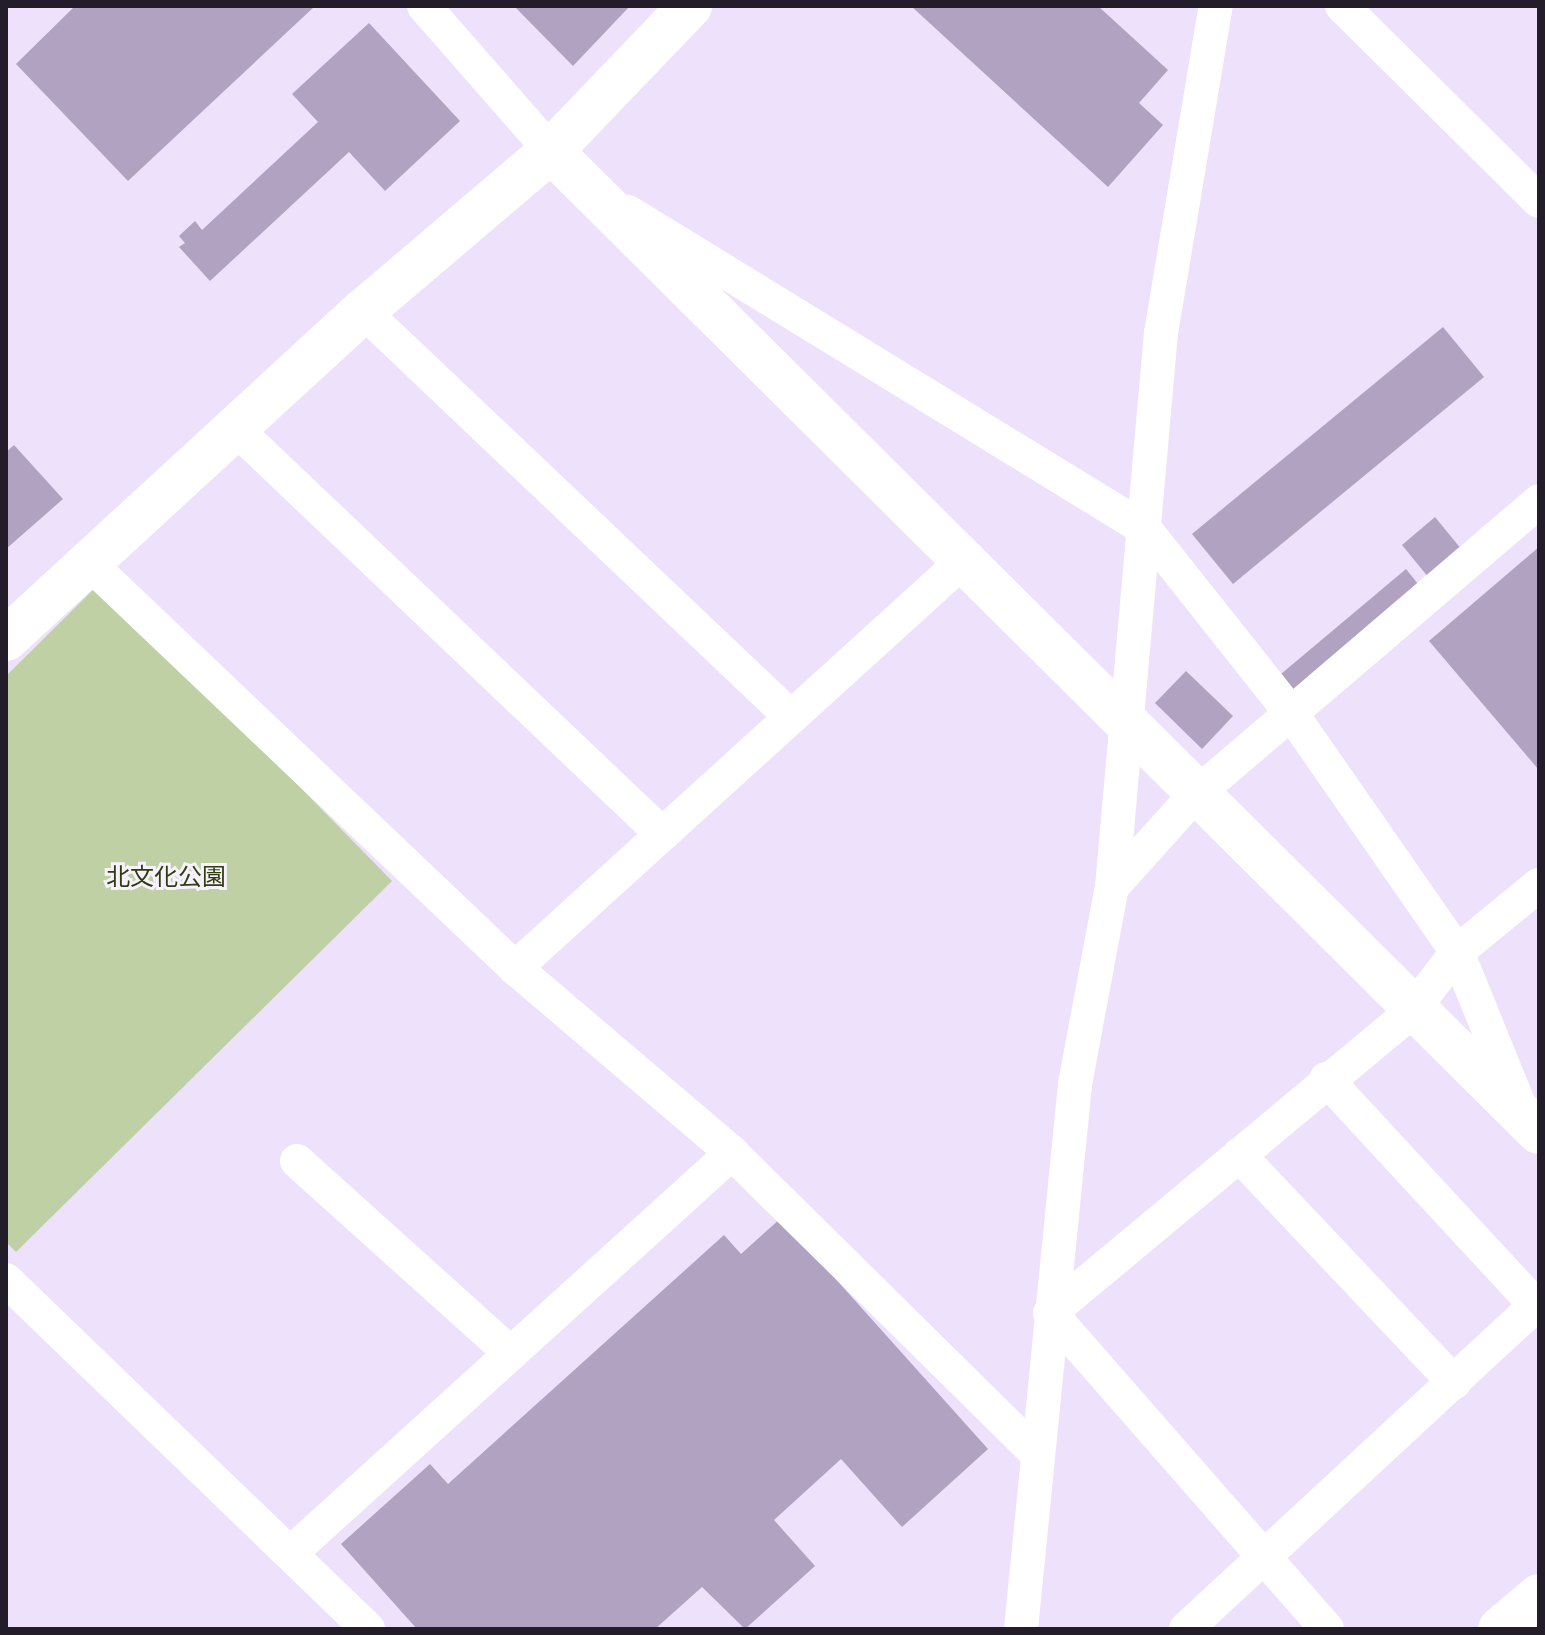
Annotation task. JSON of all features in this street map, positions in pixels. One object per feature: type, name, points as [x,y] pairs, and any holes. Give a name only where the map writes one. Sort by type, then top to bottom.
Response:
[{"type":"street","points":[[424,6],[551,151],[597,193],[1194,796],[1531,1124]]},
{"type":"street","points":[[6,639],[363,311],[551,151],[690,6]]},
{"type":"street","points":[[1021,1629],[1036,1453],[1075,1084],[1112,887],[1122,721],[1145,529],[1161,333],[1216,6]]},
{"type":"street","points":[[1342,6],[1539,201]]},
{"type":"street","points":[[597,193],[1145,529],[1291,713],[1457,952],[1531,1124]]},
{"type":"street","points":[[363,311],[791,717]]},
{"type":"street","points":[[237,430],[662,834]]},
{"type":"street","points":[[1112,887],[1194,796],[1539,501]]},
{"type":"street","points":[[515,968],[962,562]]},
{"type":"street","points":[[90,564],[515,968],[732,1153],[1036,1453]]},
{"type":"street","points":[[1050,1313],[1326,1079],[1412,1011],[1457,952],[1539,885]]},
{"type":"street","points":[[1186,1629],[1265,1562],[1537,1303],[1326,1079]]},
{"type":"street","points":[[293,1551],[732,1153]]},
{"type":"street","points":[[1239,1155],[1454,1382]]},
{"type":"street","points":[[297,1161],[511,1354]]},
{"type":"street","points":[[6,1280],[293,1551],[368,1629]]},
{"type":"street","points":[[1050,1313],[1265,1562],[1327,1629]]},
{"type":"street","points":[[1500,1629],[1539,1596]]},
{"type":"green space","name":"北文化公園","points":[[100,583],[392,881],[16,1252],[6,1242],[6,676]]},
{"type":"building","points":[[75,6],[315,6],[128,181],[16,64]]},
{"type":"building","points":[[514,6],[630,6],[573,66]]},
{"type":"building","points":[[911,6],[1098,6],[1168,70],[1139,103],[1163,125],[1108,187]]},
{"type":"building","points":[[369,23],[460,121],[385,191],[349,152],[210,281],[179,247],[185,243],[179,236],[195,221],[202,230],[318,122],[292,94]]},
{"type":"building","points":[[1443,327],[1484,377],[1233,584],[1192,534]]},
{"type":"building","points":[[14,445],[63,499],[6,549],[6,452]]},
{"type":"building","points":[[1435,517],[1462,550],[1429,578],[1402,545]]},
{"type":"building","points":[[1539,547],[1539,770],[1429,641]]},
{"type":"building","points":[[1406,569],[1422,589],[1297,694],[1281,674]]},
{"type":"building","points":[[1186,671],[1233,716],[1202,749],[1155,703]]},
{"type":"building","points":[[781,1218],[988,1449],[902,1527],[841,1459],[774,1520],[815,1566],[745,1629],[702,1587],[655,1629],[417,1629],[341,1544],[430,1464],[448,1484],[724,1235],[741,1254]]}]
